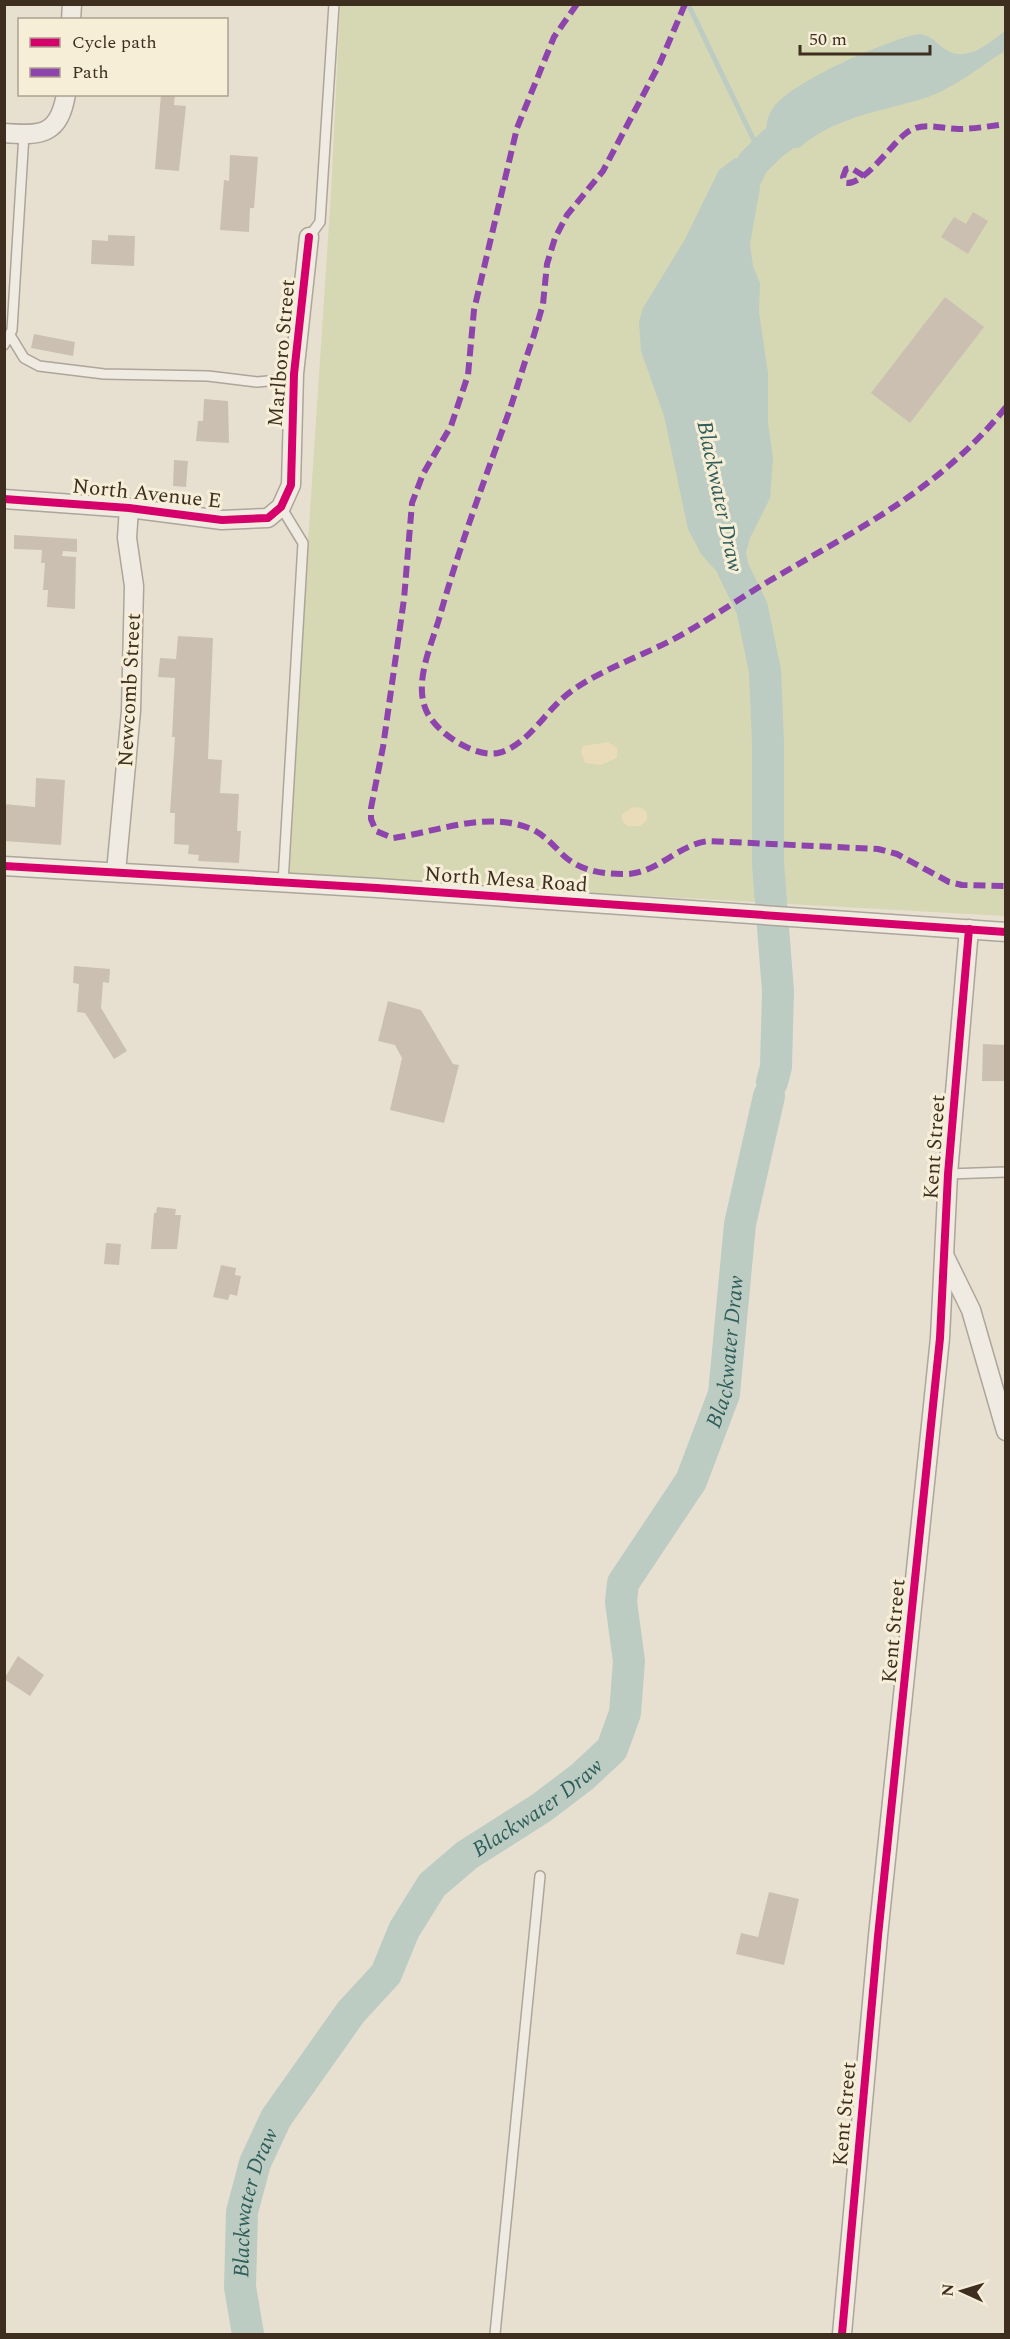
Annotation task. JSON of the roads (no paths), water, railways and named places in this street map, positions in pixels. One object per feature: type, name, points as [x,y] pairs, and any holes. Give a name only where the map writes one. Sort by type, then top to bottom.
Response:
[{"type":"street","points":[[4,133],[39,134],[52,128],[62,113],[66,96]]},
{"type":"street","name":"Marlboro Street","points":[[281,507],[291,485],[294,375],[309,237]]},
{"type":"street","name":"North Avenue E","points":[[4,499],[129,508],[222,520],[268,518],[281,507]]},
{"type":"street","name":"Newcomb Street","points":[[117,872],[132,711],[134,586],[127,538],[129,508]]},
{"type":"street","name":"North Mesa Road","points":[[4,866],[1005,932]]},
{"type":"street","name":"Kent Street","points":[[842,2334],[877,1947],[939,1349],[948,1174],[969,929]]},
{"type":"street","points":[[945,1257],[971,1310],[1005,1431]]},
{"type":"lane","points":[[309,237],[320,222],[334,4]]},
{"type":"lane","points":[[4,345],[12,330],[24,134]]},
{"type":"lane","points":[[10,335],[24,358],[39,366],[104,374],[208,376],[257,382],[279,380],[294,375]]},
{"type":"lane","points":[[281,507],[303,543],[283,883]]},
{"type":"lane","points":[[948,1174],[1005,1172]]},
{"type":"lane","points":[[495,2334],[540,1876]]},
{"type":"water","points":[[1005,31],[1005,51],[955,84],[933,95],[842,122],[799,148],[776,148],[768,140],[767,124],[773,108],[799,86],[840,64],[884,45],[918,34],[934,40],[950,52],[967,54],[983,47]]},
{"type":"water","points":[[735,158],[745,158],[753,163],[760,188],[750,244],[753,266],[760,283],[759,312],[768,373],[768,423],[773,458],[770,498],[750,538],[743,564],[725,573],[718,573],[701,554],[688,529],[664,416],[641,351],[639,322],[643,308],[684,241],[719,170]]},
{"type":"waterway","points":[[688,4],[761,155]]},
{"type":"waterway","name":"Blackwater Draw","points":[[734,202],[753,163],[772,144],[806,119]]},
{"type":"waterway","name":"Blackwater Draw","points":[[725,528],[733,569],[752,608],[765,671],[768,742],[768,864],[778,991],[776,1067],[772,1082]]},
{"type":"waterway","name":"Blackwater Draw","points":[[248,2334],[240,2287],[242,2212],[255,2163],[276,2118],[351,2012],[386,1974],[404,1930],[432,1885],[467,1855],[541,1808],[582,1777],[612,1749],[625,1713],[629,1661],[621,1602],[623,1583],[691,1481],[724,1394],[740,1224],[769,1096]]}]
